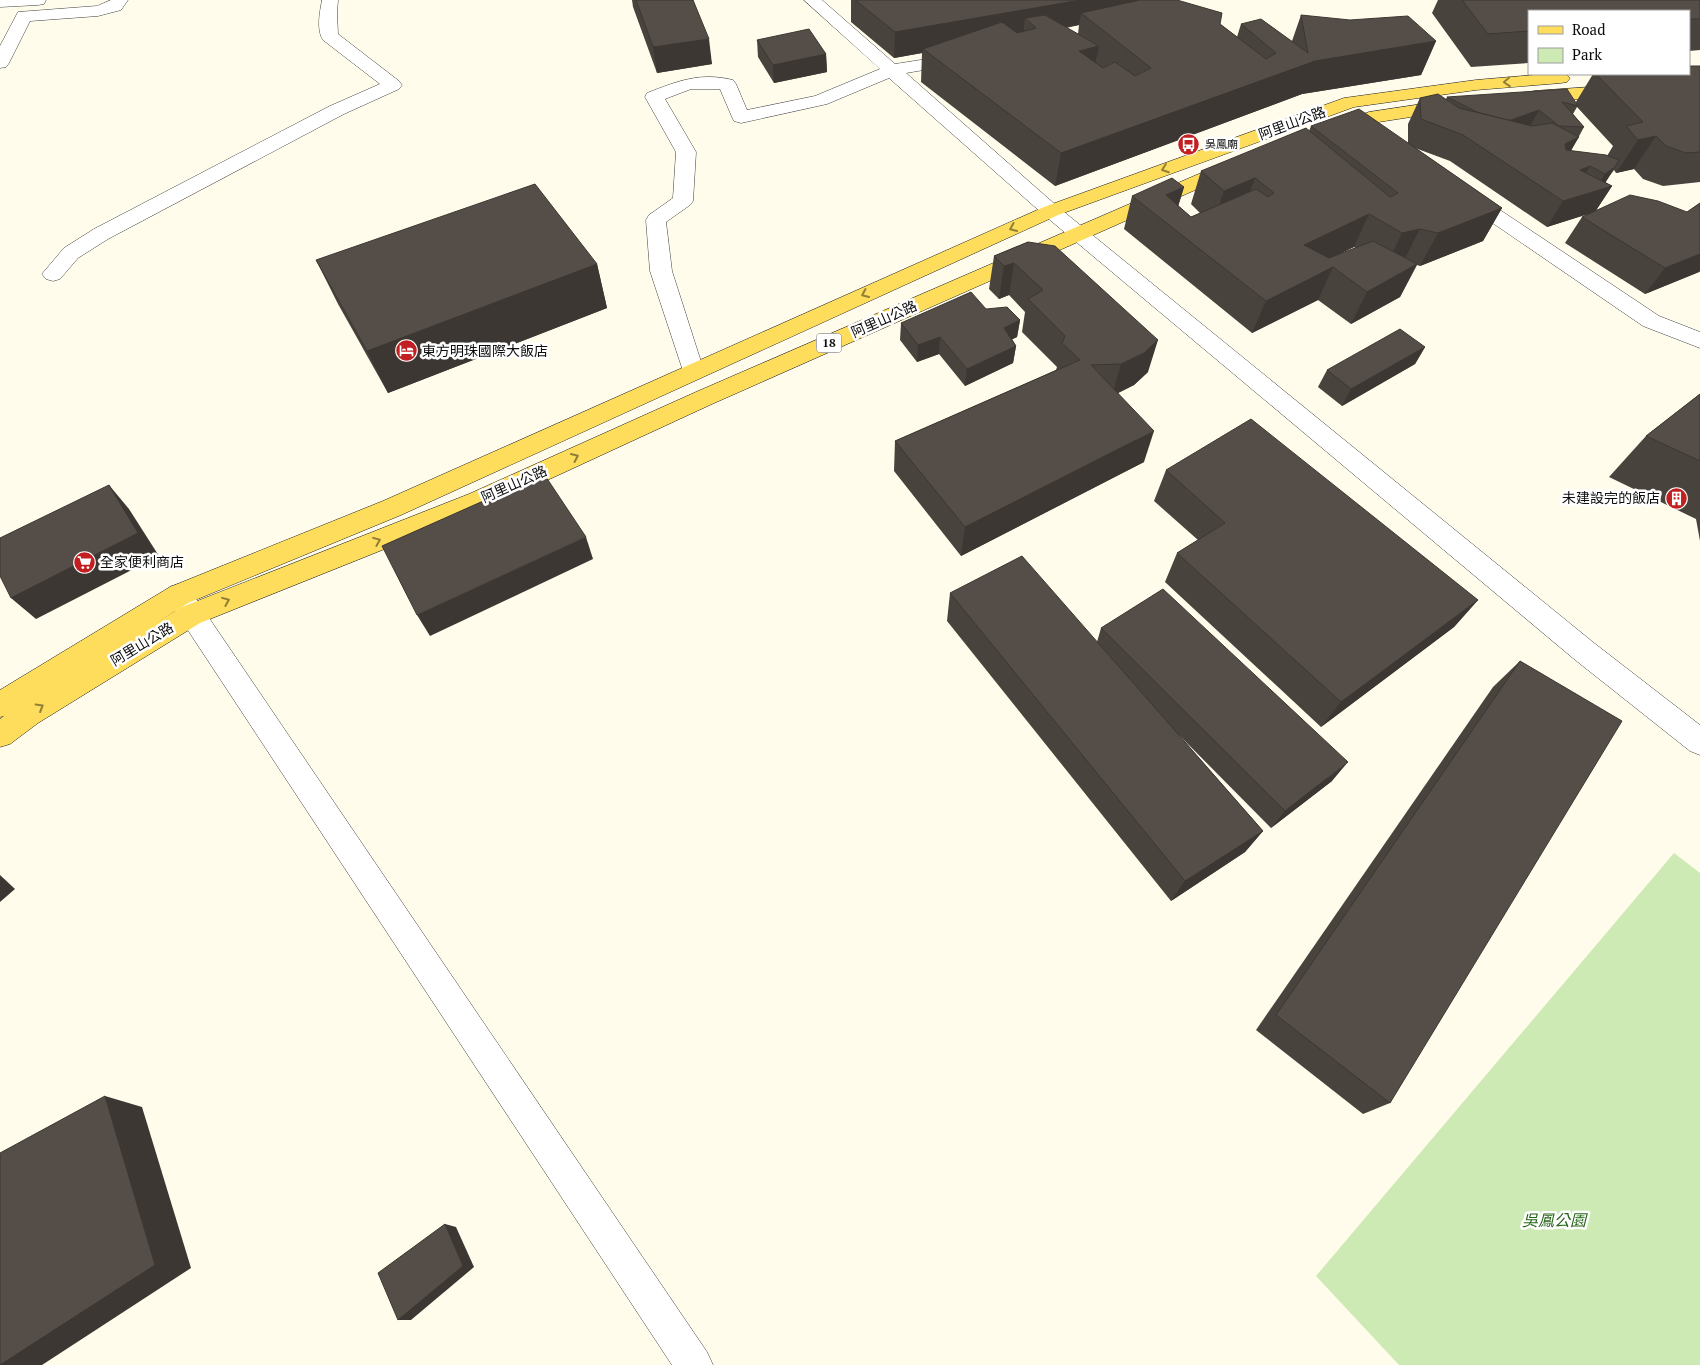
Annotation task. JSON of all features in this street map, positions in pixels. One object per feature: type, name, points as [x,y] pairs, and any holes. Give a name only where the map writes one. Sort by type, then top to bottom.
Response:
[{"type":"main road","name":"阿里山公路","points":[[0,705],[185,605],[693,371],[1052,211],[1351,102],[1476,85],[1611,75]]},
{"type":"main road","name":"阿里山公路","points":[[0,735],[185,605],[478,500],[713,394],[1241,163],[1369,118],[1495,100],[1642,89]]},
{"type":"street","points":[[0,2],[38,0]]},
{"type":"street","points":[[0,63],[24,16],[98,11],[115,6],[120,0]]},
{"type":"street","points":[[54,274],[71,253],[101,234],[337,110],[393,85],[329,36],[328,13],[330,0]]},
{"type":"street","points":[[812,0],[1052,211],[1584,651],[1700,742]]},
{"type":"street","points":[[693,371],[661,271],[656,220],[683,201],[686,152],[654,97],[688,83],[727,84],[741,117],[820,100],[893,70],[977,56]]},
{"type":"street","points":[[1351,102],[1391,137]]},
{"type":"street","points":[[1453,187],[1651,321],[1700,340]]},
{"type":"street","points":[[185,605],[694,1365]]},
{"type":"green space","name":"吳鳳公園","points":[[1674,853],[1700,873],[1700,1365],[1399,1365],[1316,1276]]},
{"type":"building","points":[[636,0],[693,0],[709,39],[653,47]]},
{"type":"building","points":[[855,0],[1081,0],[895,32]]},
{"type":"building","points":[[1140,0],[1177,0],[1222,13],[1220,24],[1266,59],[1276,53],[1241,24],[1261,19],[1308,53],[1301,15],[1350,20],[1408,16],[1436,41],[1315,61],[1061,153],[923,49],[1002,22],[1017,33],[1036,28],[1025,18],[1045,15],[1099,46],[1079,51],[1103,68],[1115,62],[1135,76],[1151,68],[1081,13]]},
{"type":"building","points":[[1462,0],[1700,0],[1700,19],[1690,19],[1690,10],[1528,10],[1528,31],[1488,34]]},
{"type":"building","points":[[809,29],[826,54],[773,65],[757,40]]},
{"type":"building","points":[[1690,66],[1700,66],[1700,152],[1686,153],[1666,146],[1656,136],[1638,140],[1626,126],[1643,122],[1597,75],[1690,75]]},
{"type":"building","points":[[1567,89],[1578,106],[1562,102],[1584,127],[1559,126],[1539,110],[1507,120],[1477,112],[1447,97]]},
{"type":"building","points":[[1438,94],[1459,108],[1532,126],[1552,123],[1579,137],[1565,144],[1566,150],[1606,155],[1619,160],[1615,167],[1605,174],[1590,166],[1580,170],[1612,186],[1563,201],[1463,135],[1421,119],[1420,98]]},
{"type":"building","points":[[1359,109],[1502,208],[1438,233],[1420,229],[1402,233],[1369,214],[1304,245],[1329,258],[1373,241],[1417,264],[1367,292],[1333,267],[1266,301],[1132,196],[1172,178],[1184,187],[1166,195],[1191,217],[1256,189],[1268,197],[1274,193],[1255,178],[1224,191],[1201,171],[1306,128],[1390,197],[1398,193],[1311,126]]},
{"type":"building","points":[[535,184],[597,264],[367,351],[316,260]]},
{"type":"building","points":[[1630,195],[1658,201],[1687,212],[1700,203],[1700,254],[1665,268],[1582,217]]},
{"type":"building","points":[[1028,242],[1055,246],[1158,340],[1144,353],[1121,364],[1091,365],[1154,431],[965,527],[895,441],[1080,360],[1062,343],[1065,336],[1028,299],[1043,290],[1014,263],[1004,266],[994,256]]},
{"type":"building","points":[[971,292],[986,309],[1007,307],[1020,320],[1004,328],[1016,346],[967,369],[940,337],[918,345],[901,323]]},
{"type":"building","points":[[1400,329],[1425,347],[1351,389],[1327,370]]},
{"type":"building","points":[[1700,394],[1700,461],[1646,436]]},
{"type":"building","points":[[1251,419],[1478,600],[1341,702],[1177,553],[1225,523],[1166,470]]},
{"type":"building","points":[[544,474],[586,537],[417,615],[382,546]]},
{"type":"building","points":[[109,485],[138,533],[11,598],[0,576],[0,538]]},
{"type":"building","points":[[1022,556],[1263,831],[1185,881],[950,593]]},
{"type":"building","points":[[1163,589],[1348,762],[1285,811],[1101,628]]},
{"type":"building","points":[[1520,661],[1622,721],[1390,1103],[1276,1015]]},
{"type":"building","points":[[105,1096],[155,1265],[0,1365],[0,1153]]},
{"type":"building","points":[[445,1224],[463,1266],[398,1320],[378,1273]]},
{"type":"place","name":"吳鳳廟","points":[[1189,144]]},
{"type":"place","name":"東方明珠國際大飯店","points":[[406,351]]},
{"type":"place","name":"未建設完的飯店","points":[[1676,498]]},
{"type":"place","name":"全家便利商店","points":[[84,562]]}]
